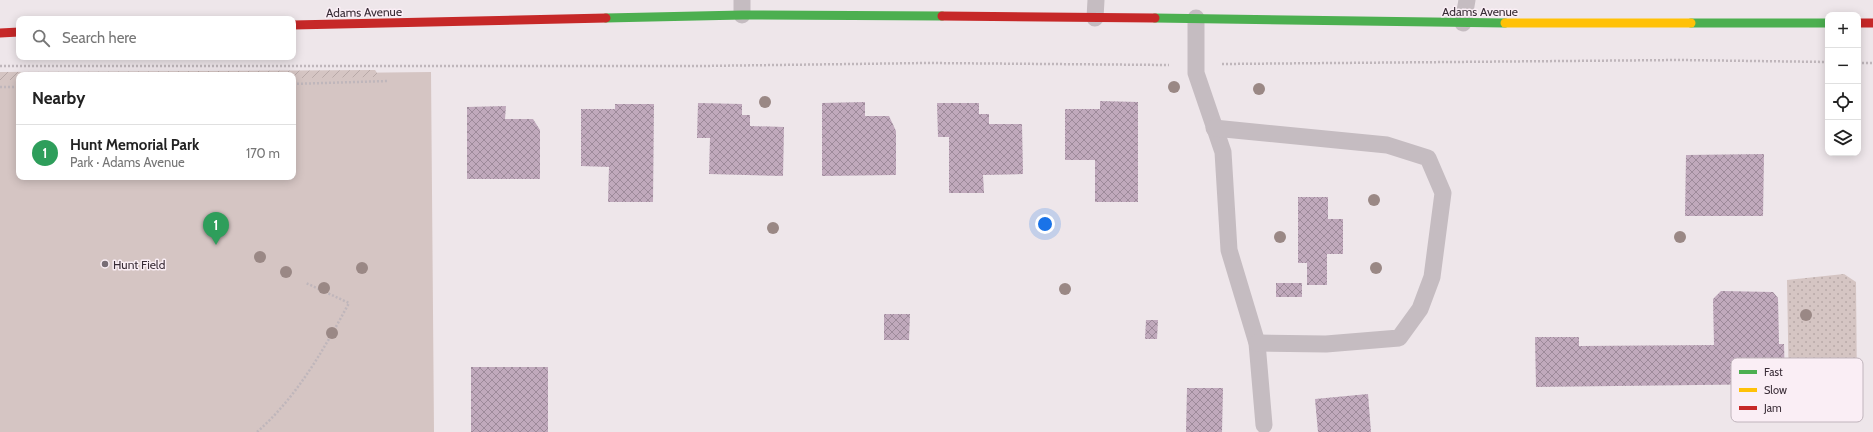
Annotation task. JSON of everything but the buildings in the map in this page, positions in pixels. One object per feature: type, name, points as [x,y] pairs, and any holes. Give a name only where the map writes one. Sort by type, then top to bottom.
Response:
[{"type":"street","name":"Adams Avenue","points":[[296,25],[742,8],[1095,18],[1196,18],[1463,23],[1825,23]]},
{"type":"street","points":[[1861,23],[1873,23]]},
{"type":"street","points":[[0,32],[16,32]]},
{"type":"lane","points":[[1095,18],[1096,0]]},
{"type":"lane","points":[[1463,23],[1467,0]]},
{"type":"lane","points":[[1196,18],[1196,73],[1223,152],[1229,250],[1257,343],[1264,424]]},
{"type":"lane","points":[[1214,128],[1387,145],[1428,158],[1443,193],[1432,277],[1420,309],[1399,338],[1326,344],[1257,343]]},
{"type":"path","points":[[0,66],[701,66],[927,63],[1196,64],[1671,60],[1825,62]]},
{"type":"path","points":[[1861,63],[1873,63]]},
{"type":"path","points":[[296,84],[387,81]]},
{"type":"path","points":[[0,87],[16,87]]},
{"type":"path","points":[[257,432],[269,422],[308,373],[349,303],[306,283]]},
{"type":"shaded area","points":[[375,70],[380,77],[296,78],[296,72],[16,72],[16,80],[0,80],[0,72]]},
{"type":"shaded area","points":[[431,72],[434,432],[0,432],[0,77],[16,77],[16,180],[296,180],[296,74]]},
{"type":"shaded area","points":[[1844,274],[1856,282],[1857,358],[1788,358],[1787,280]]},
{"type":"traffic: fast","points":[[606,18],[742,15],[942,16]]},
{"type":"traffic: fast","points":[[1155,18],[1505,23]]},
{"type":"traffic: fast","points":[[1691,23],[1825,23]]},
{"type":"traffic: slow","points":[[1505,23],[1691,23]]},
{"type":"traffic: jam","points":[[942,16],[1155,18]]},
{"type":"traffic: jam","points":[[296,25],[606,18]]},
{"type":"traffic: jam","points":[[1861,23],[1873,23]]},
{"type":"traffic: jam","points":[[0,33],[16,32]]},
{"type":"place","name":"Hunt Memorial Park","points":[[216,245]]},
{"type":"place","name":"Hunt Field","points":[[105,264]]}]
